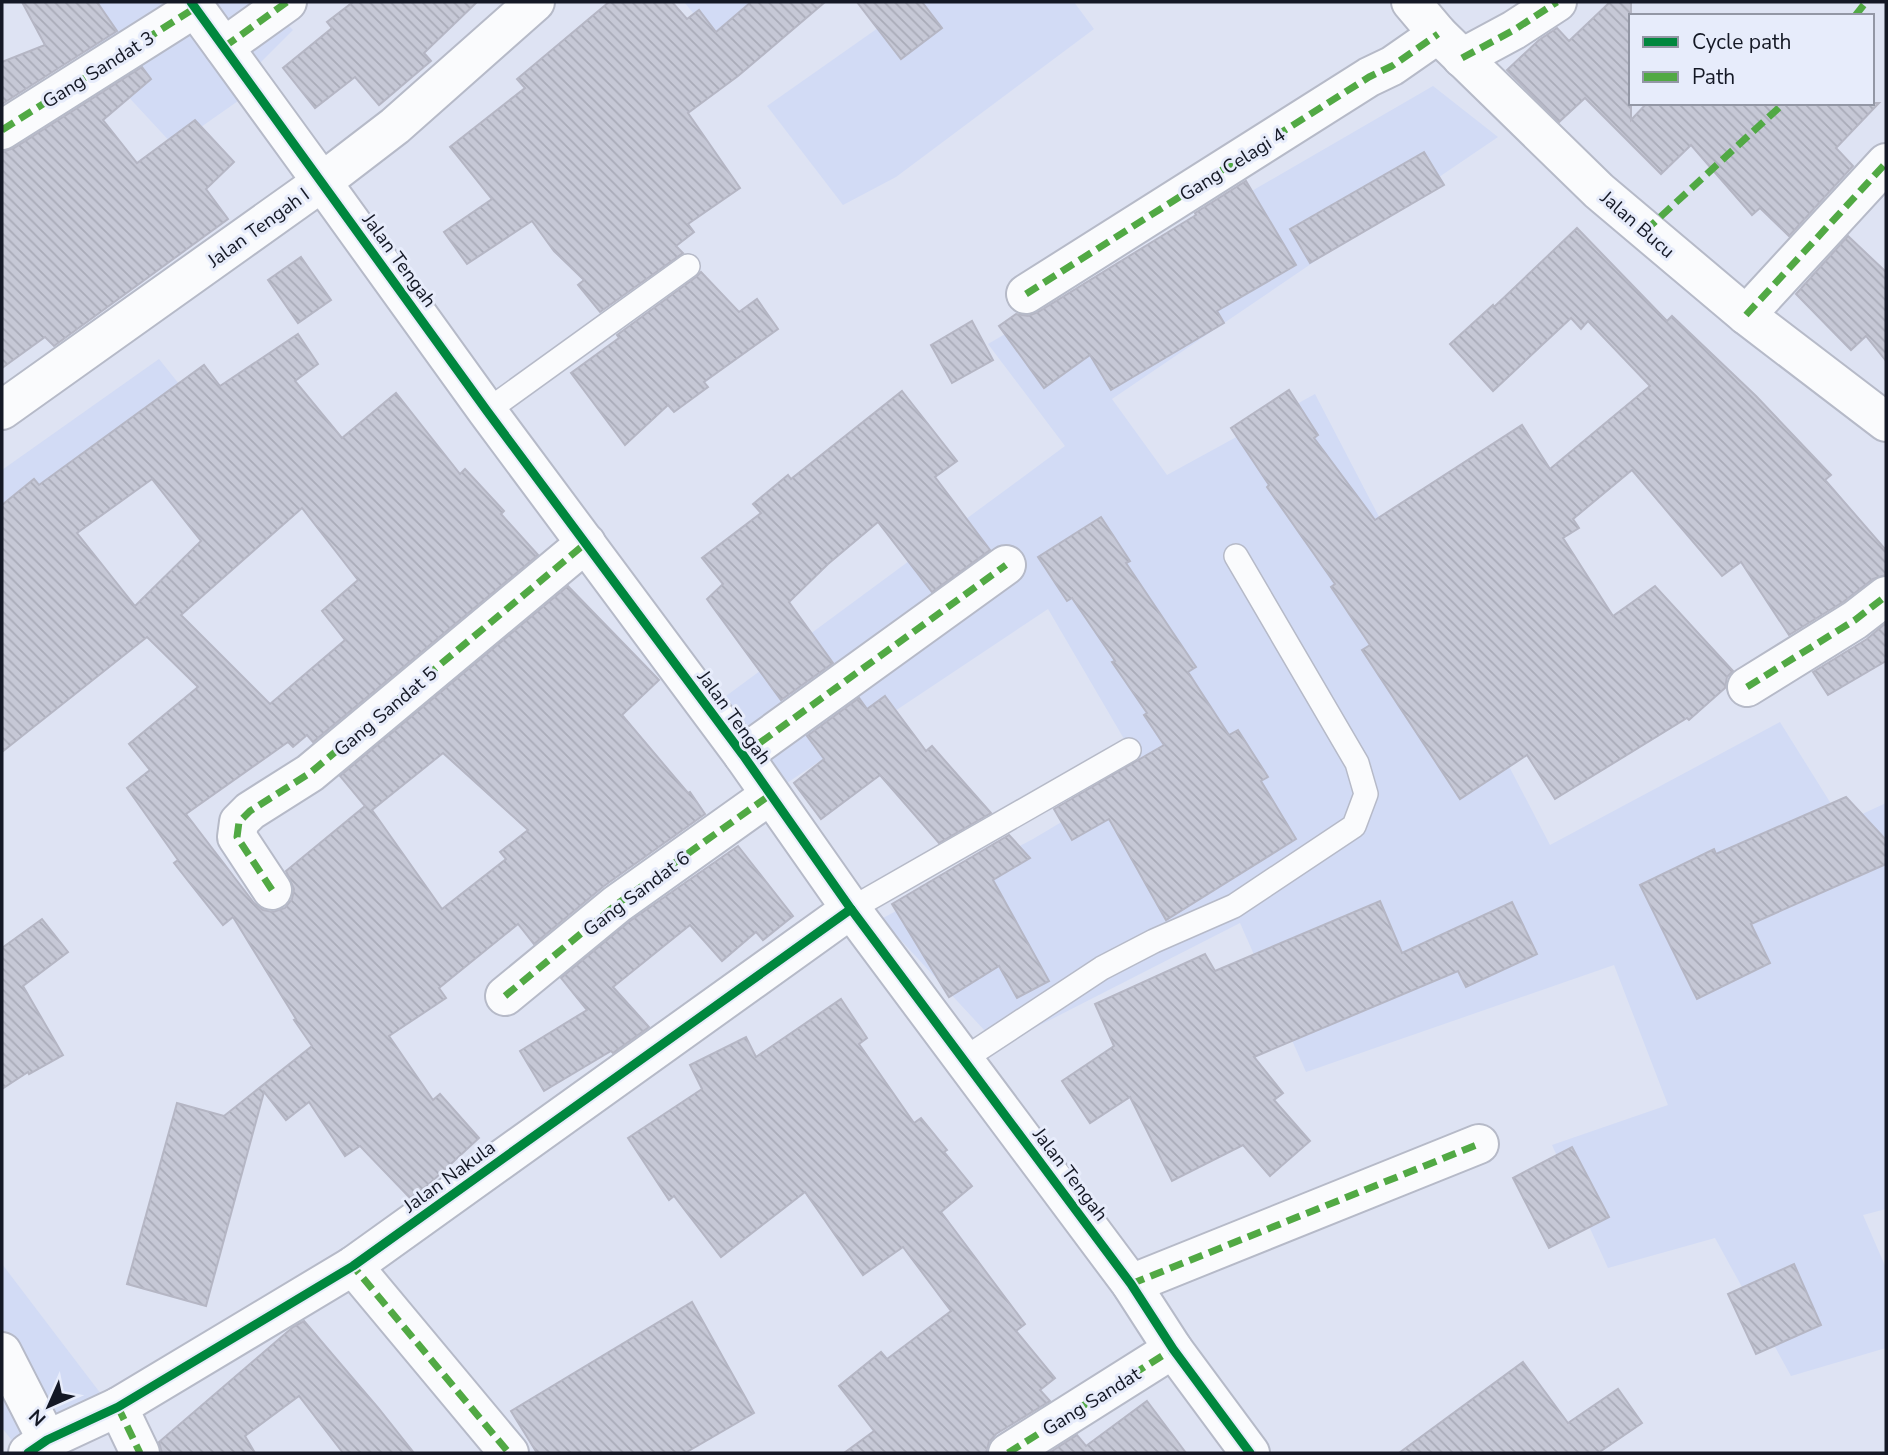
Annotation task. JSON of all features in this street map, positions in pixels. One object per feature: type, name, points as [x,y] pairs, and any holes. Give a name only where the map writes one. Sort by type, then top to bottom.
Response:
[{"type":"street","points":[[224,47],[287,2]]},
{"type":"street","name":"Jalan Tengah I","points":[[2,410],[395,126],[535,2]]},
{"type":"street","name":"Jalan Bucu","points":[[1411,2],[1450,46],[1599,191],[1746,314],[1886,422]]},
{"type":"street","name":"Gang Celagi 4","points":[[1026,295],[1369,77],[1450,46],[1514,30],[1557,2]]},
{"type":"street","name":"Jalan Tengah","points":[[193,5],[486,411],[743,755],[851,909],[1131,1284],[1173,1349],[1250,1453]]},
{"type":"street","name":"Gang Sandat 3","points":[[2,130],[193,5]]},
{"type":"street","points":[[1746,314],[1886,163]]},
{"type":"street","name":"Gang Sandat 5","points":[[272,890],[237,837],[239,822],[250,811],[310,774],[586,543]]},
{"type":"street","points":[[743,755],[1006,565]]},
{"type":"street","points":[[1747,687],[1855,620],[1886,596]]},
{"type":"street","name":"Gang Sandat 6","points":[[505,996],[617,904],[770,795]]},
{"type":"street","name":"Jalan Nakula","points":[[2,1352],[38,1446],[118,1407],[353,1266],[851,909]]},
{"type":"street","points":[[1131,1284],[1479,1144]]},
{"type":"street","points":[[353,1266],[509,1453]]},
{"type":"street","name":"Gang Sandat","points":[[1008,1453],[1173,1349]]},
{"type":"street","points":[[118,1407],[140,1453]]},
{"type":"lane","points":[[486,411],[688,266]]},
{"type":"lane","points":[[964,1059],[1102,968],[1234,905],[1354,825],[1366,794],[1357,763],[1236,555]]},
{"type":"lane","points":[[851,909],[1129,750]]},
{"type":"shaded area","points":[[82,2],[265,2],[293,30],[246,77],[255,89],[174,146],[59,22]]},
{"type":"shaded area","points":[[684,2],[775,2],[720,45]]},
{"type":"shaded area","points":[[915,2],[1074,2],[1094,29],[896,177],[843,205],[767,106]]},
{"type":"shaded area","points":[[1433,86],[1498,137],[1112,399],[1167,475],[1315,394],[1550,845],[1780,722],[1843,823],[1886,803],[1886,1209],[1863,1215],[1886,1268],[1886,1348],[1791,1376],[1715,1238],[1608,1268],[1552,1145],[1668,1105],[1614,965],[1306,1072],[1240,923],[999,1046],[881,919],[1033,839],[1144,773],[1048,609],[775,791],[707,710],[1065,446],[988,344]]},
{"type":"shaded area","points":[[159,359],[215,429],[2,587],[2,470]]},
{"type":"shaded area","points":[[2,1264],[101,1394],[19,1449],[2,1428]]},
{"type":"building","points":[[22,2],[97,2],[117,31],[2,104],[2,62],[45,45]]},
{"type":"building","points":[[353,2],[477,2],[424,53],[431,61],[379,105],[355,77],[315,108],[283,68],[332,28],[327,22]]},
{"type":"building","points":[[609,2],[672,2],[687,19],[699,10],[716,32],[751,2],[825,2],[738,76],[688,113],[740,188],[688,224],[694,232],[676,246],[683,253],[600,312],[578,285],[584,280],[554,251],[532,221],[467,264],[444,232],[492,199],[450,147],[525,88],[517,79]]},
{"type":"building","points":[[857,2],[922,2],[942,28],[901,59]]},
{"type":"building","points":[[1610,2],[1631,2],[1631,120],[1645,105],[1879,103],[1836,148],[1853,166],[1789,236],[1760,208],[1752,215],[1691,145],[1661,174],[1585,98],[1559,122],[1507,70],[1539,40],[1557,28],[1569,41]]},
{"type":"building","points":[[142,67],[151,79],[103,120],[137,163],[195,120],[234,162],[206,189],[228,219],[54,346],[45,337],[2,368],[2,152],[14,148]]},
{"type":"building","points":[[1424,152],[1444,185],[1310,263],[1290,229]]},
{"type":"building","points":[[1246,181],[1296,265],[1217,311],[1224,323],[1111,390],[1090,355],[1044,388],[999,326],[1016,314],[1028,316],[1038,312],[1196,215],[1195,213]]},
{"type":"building","points":[[1577,228],[1667,321],[1672,316],[1756,396],[1831,475],[1825,480],[1886,550],[1886,575],[1873,579],[1843,602],[1789,635],[1741,562],[1722,576],[1632,470],[1573,519],[1579,528],[1563,538],[1613,616],[1655,586],[1733,671],[1727,677],[1725,688],[1689,720],[1687,718],[1555,799],[1527,755],[1460,799],[1362,650],[1370,645],[1331,587],[1335,584],[1267,487],[1269,485],[1231,428],[1289,390],[1318,435],[1314,438],[1375,520],[1522,425],[1550,469],[1650,386],[1588,321],[1581,329],[1571,318],[1493,391],[1450,344],[1493,305],[1494,307]]},
{"type":"building","points":[[1848,236],[1886,272],[1886,361],[1866,336],[1851,350],[1796,294]]},
{"type":"building","points":[[301,257],[331,300],[298,323],[268,280]]},
{"type":"building","points":[[701,272],[739,312],[757,299],[778,329],[704,382],[708,387],[674,412],[668,405],[625,445],[571,373]]},
{"type":"building","points":[[972,321],[993,360],[952,383],[931,345]]},
{"type":"building","points":[[298,334],[318,364],[295,381],[342,438],[396,393],[460,474],[465,469],[504,511],[501,514],[538,555],[313,742],[307,735],[293,747],[288,742],[186,814],[254,903],[263,910],[273,912],[285,908],[292,899],[294,889],[286,871],[365,806],[340,776],[568,586],[659,680],[622,715],[688,793],[690,792],[705,814],[604,886],[534,944],[518,924],[439,988],[446,998],[389,1036],[433,1100],[440,1094],[479,1138],[410,1198],[360,1146],[345,1156],[309,1102],[286,1120],[264,1092],[206,1306],[127,1284],[177,1103],[224,1116],[312,1046],[233,917],[223,925],[174,863],[178,860],[127,788],[150,770],[129,744],[198,687],[147,637],[2,752],[2,505],[34,479],[39,485],[204,365],[220,386]],"holes":[[[152,479],[201,541],[135,606],[77,533]],[[302,508],[358,580],[322,611],[345,640],[270,704],[181,615]],[[443,753],[528,830],[500,852],[506,859],[442,909],[372,810]]]},
{"type":"building","points":[[902,391],[957,461],[935,477],[990,550],[932,592],[878,522],[828,564],[789,602],[833,663],[781,700],[707,599],[723,584],[702,558],[761,513],[753,504],[788,475],[791,479]]},
{"type":"building","points":[[1101,517],[1130,561],[1126,563],[1196,667],[1188,672],[1229,735],[1238,730],[1268,777],[1261,781],[1296,839],[1166,920],[1109,819],[1072,840],[1054,809],[1164,745],[1144,715],[1147,713],[1112,662],[1115,661],[1072,598],[1067,601],[1038,557]]},
{"type":"building","points":[[1886,623],[1886,661],[1828,695],[1813,672],[1867,639]]},
{"type":"building","points":[[885,696],[926,751],[932,746],[991,813],[939,843],[880,775],[821,819],[794,783],[824,759],[807,736],[859,698],[867,709]]},
{"type":"building","points":[[1846,797],[1886,840],[1886,864],[1751,924],[1770,963],[1697,999],[1640,885],[1714,849],[1716,854]]},
{"type":"building","points":[[1009,835],[1030,858],[993,880],[1049,981],[1017,998],[999,966],[949,997],[892,904]]},
{"type":"building","points":[[738,846],[793,916],[763,940],[756,932],[722,961],[690,925],[613,987],[649,1027],[613,1053],[611,1051],[544,1091],[520,1051],[587,1010],[561,978],[630,921]]},
{"type":"building","points":[[1380,901],[1402,953],[1512,902],[1537,954],[1466,987],[1458,971],[1254,1057],[1283,1093],[1274,1100],[1310,1141],[1270,1176],[1243,1145],[1172,1181],[1130,1097],[1090,1123],[1062,1081],[1114,1046],[1095,1004],[1205,954],[1215,971]]},
{"type":"building","points":[[42,919],[68,952],[23,986],[63,1055],[29,1074],[28,1072],[2,1089],[2,948]]},
{"type":"building","points":[[841,999],[867,1038],[859,1044],[914,1123],[921,1118],[972,1186],[941,1212],[1025,1324],[1016,1331],[1055,1378],[1040,1390],[1050,1401],[996,1434],[989,1442],[986,1453],[844,1453],[874,1431],[839,1386],[881,1352],[887,1359],[951,1311],[903,1247],[863,1275],[805,1192],[721,1257],[674,1196],[669,1200],[628,1138],[702,1089],[690,1065],[746,1037],[756,1057]]},
{"type":"building","points":[[1572,1147],[1609,1217],[1549,1248],[1513,1178]]},
{"type":"building","points":[[1794,1264],[1821,1325],[1756,1354],[1728,1294]]},
{"type":"building","points":[[692,1302],[754,1413],[685,1453],[537,1453],[511,1411]]},
{"type":"building","points":[[304,1321],[414,1453],[343,1453],[299,1396],[245,1436],[255,1453],[162,1453],[159,1442],[293,1327]]},
{"type":"building","points":[[1523,1362],[1568,1423],[1618,1389],[1642,1423],[1598,1453],[1399,1453]]},
{"type":"building","points":[[1147,1401],[1186,1453],[1049,1453],[1077,1435],[1086,1446]]},
{"type":"marked path","points":[[224,47],[287,2]]},
{"type":"marked path","points":[[1462,58],[1514,30],[1557,2]]},
{"type":"marked path","points":[[1857,14],[1866,2]]},
{"type":"marked path","points":[[2,130],[195,8]]},
{"type":"marked path","points":[[1026,294],[1369,77],[1392,66],[1438,34]]},
{"type":"marked path","points":[[1645,231],[1782,105]]},
{"type":"marked path","points":[[1746,315],[1886,163]]},
{"type":"marked path","points":[[272,890],[237,837],[239,822],[250,811],[310,773],[586,543]]},
{"type":"marked path","points":[[743,755],[1006,565]]},
{"type":"marked path","points":[[1747,687],[1855,620],[1886,596]]},
{"type":"marked path","points":[[505,996],[617,904],[770,795]]},
{"type":"marked path","points":[[1131,1284],[1479,1144]]},
{"type":"marked path","points":[[357,1263],[353,1266],[509,1453]]},
{"type":"marked path","points":[[1008,1453],[1173,1349]]},
{"type":"marked path","points":[[118,1407],[140,1453]]},
{"type":"cycle path","points":[[191,2],[487,411],[743,755],[851,909],[1131,1284],[1173,1349],[1250,1453]]},
{"type":"cycle path","points":[[28,1453],[47,1440],[118,1407],[353,1266],[851,909]]}]
